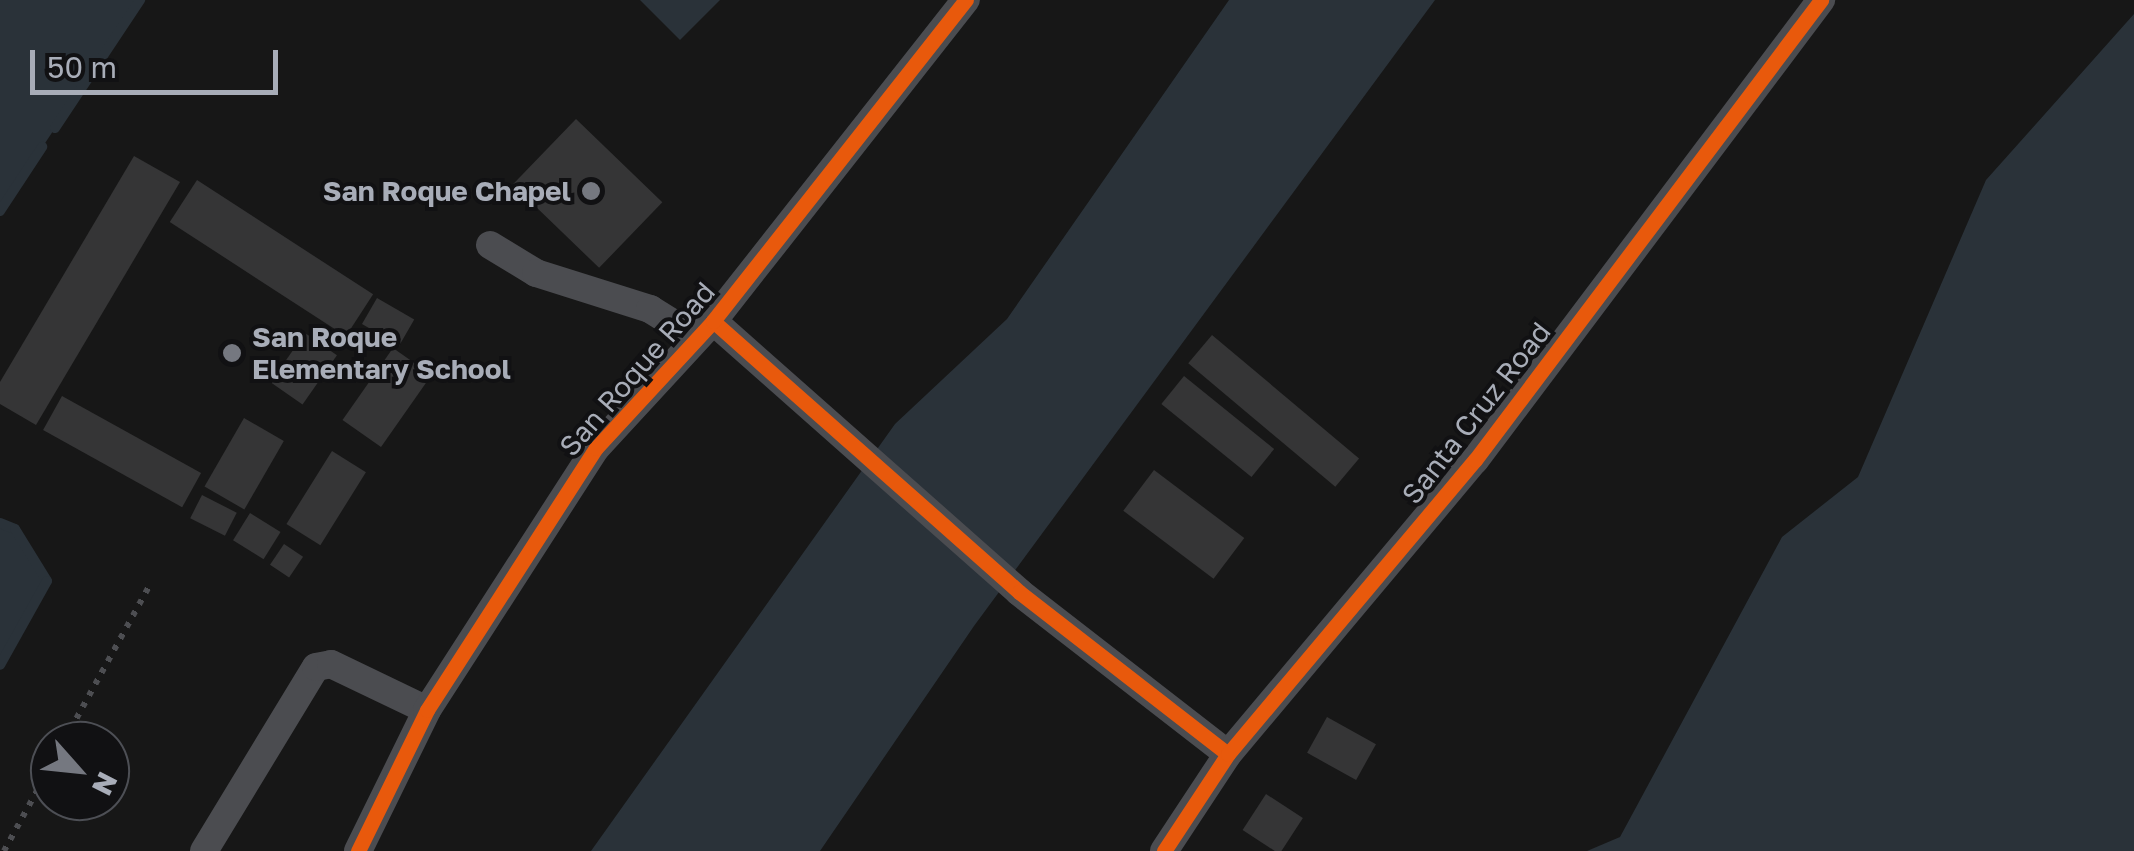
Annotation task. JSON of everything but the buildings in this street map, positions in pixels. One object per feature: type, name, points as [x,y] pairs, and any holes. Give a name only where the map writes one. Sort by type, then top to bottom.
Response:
[{"type":"street","name":"San Roque Road","points":[[358,851],[427,710],[596,448],[704,329],[966,0]]},
{"type":"street","name":"Santa Cruz Road","points":[[1164,851],[1228,754],[1475,460],[1820,0]]},
{"type":"street","points":[[490,245],[536,273],[704,329],[831,422],[1019,592],[1228,754]]},
{"type":"street","points":[[204,851],[316,667],[330,664],[427,710]]},
{"type":"path","points":[[75,721],[151,582]]},
{"type":"path","points":[[4,851],[30,803]]},
{"type":"shaded area","points":[[0,0],[140,0],[0,211]]},
{"type":"shaded area","points":[[640,0],[720,0],[680,40]]},
{"type":"shaded area","points":[[1229,0],[1435,0],[974,626],[820,851],[591,851],[895,424],[1007,319]]},
{"type":"shaded area","points":[[2134,14],[2134,851],[1587,851],[1620,837],[1782,537],[1858,477],[1986,180]]},
{"type":"shaded area","points":[[0,523],[15,529],[47,581],[0,665]]},
{"type":"waterway","points":[[55,128],[140,0]]},
{"type":"waterway","points":[[0,211],[42,147]]},
{"type":"waterway","points":[[0,523],[15,529],[47,581],[0,665]]},
{"type":"cycle path","points":[[358,851],[427,710],[596,448],[713,321],[966,0]]},
{"type":"cycle path","points":[[1164,851],[1228,754],[1475,460],[1821,0]]},
{"type":"cycle path","points":[[713,321],[1019,592],[1228,754]]},
{"type":"place","name":"San Roque Chapel","points":[[591,191]]},
{"type":"place","name":"San Roque Elementary School","points":[[232,353]]}]
